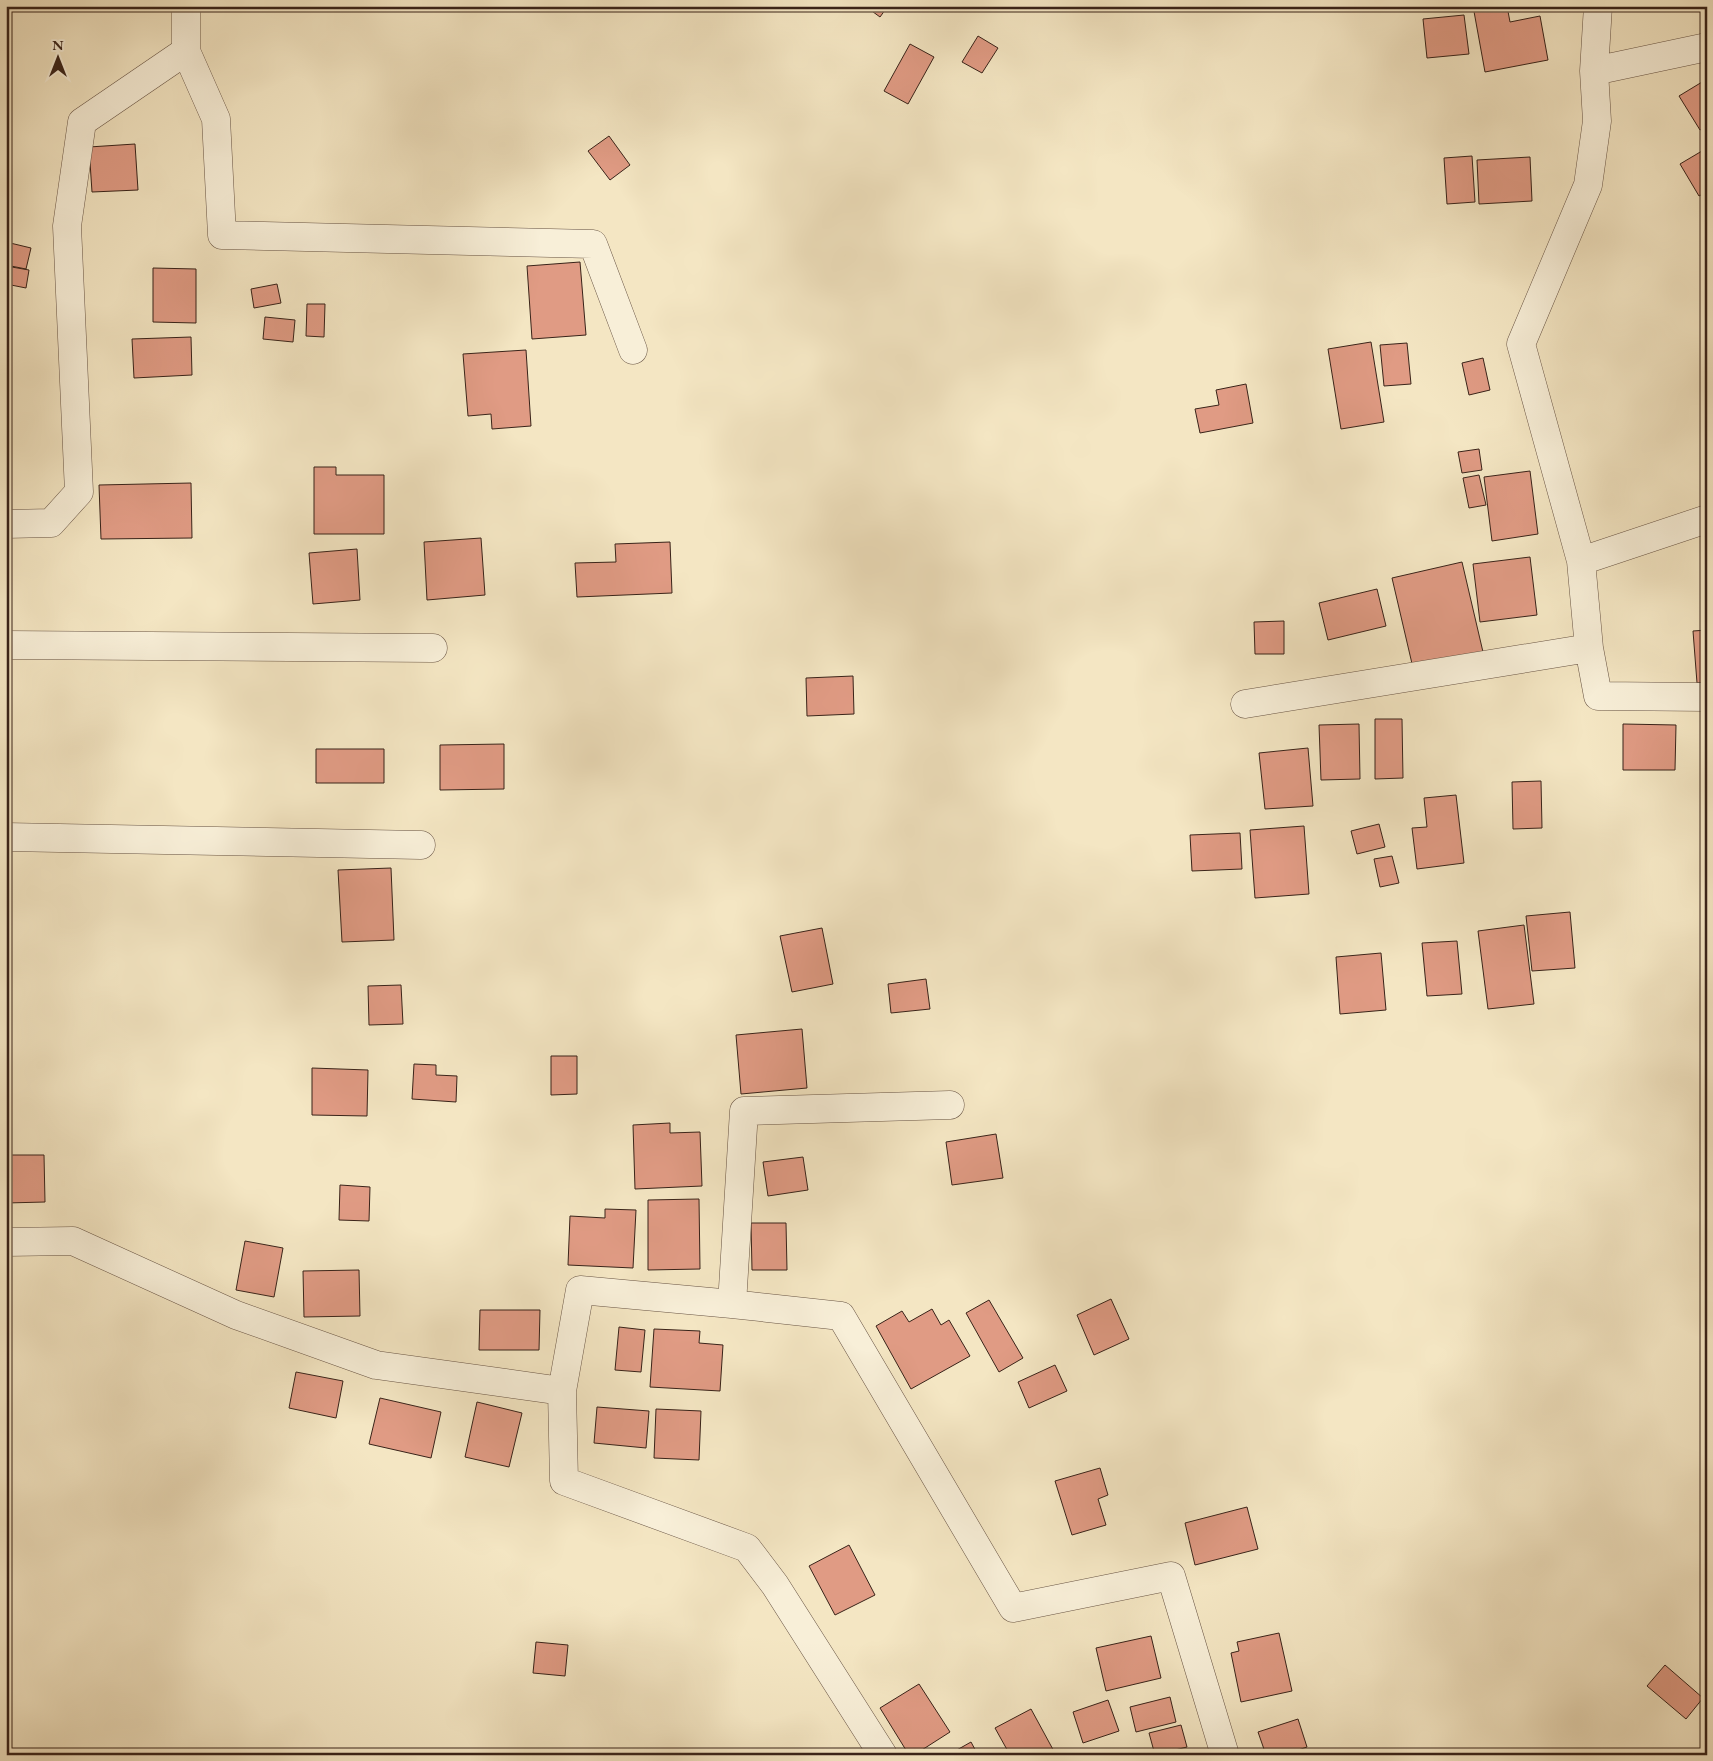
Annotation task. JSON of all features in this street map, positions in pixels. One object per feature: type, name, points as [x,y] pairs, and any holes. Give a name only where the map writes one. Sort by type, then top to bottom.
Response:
[{"type":"street","points":[[186,6],[186,51],[216,119],[222,234],[593,244],[632,350]]},
{"type":"street","points":[[1598,6],[1594,72],[1597,121],[1588,185],[1521,344],[1581,560],[1589,648],[1598,696],[1707,697]]},
{"type":"street","points":[[1594,72],[1707,47]]},
{"type":"street","points":[[6,524],[50,523],[79,492],[67,226],[82,122],[186,51]]},
{"type":"street","points":[[1581,560],[1707,520]]},
{"type":"street","points":[[6,645],[433,648]]},
{"type":"street","points":[[1245,704],[1589,648]]},
{"type":"street","points":[[6,837],[421,845]]},
{"type":"street","points":[[732,1304],[744,1111],[950,1105]]},
{"type":"street","points":[[6,1242],[73,1241],[236,1315],[376,1365],[562,1391]]},
{"type":"street","points":[[883,1755],[775,1585],[747,1548],[564,1481],[562,1391],[580,1290],[842,1316],[1013,1608],[1171,1576],[1225,1755]]},
{"type":"building","points":[[865,6],[888,6],[880,17]]},
{"type":"building","points":[[1473,6],[1507,6],[1510,22],[1540,16],[1548,60],[1485,72]]},
{"type":"building","points":[[1464,15],[1469,54],[1427,58],[1423,19]]},
{"type":"building","points":[[978,36],[998,48],[982,73],[962,62]]},
{"type":"building","points":[[910,44],[934,57],[908,104],[884,91]]},
{"type":"building","points":[[1707,79],[1707,126],[1700,130],[1679,96]]},
{"type":"building","points":[[609,136],[630,165],[610,180],[588,151]]},
{"type":"building","points":[[135,144],[138,190],[92,192],[89,147]]},
{"type":"building","points":[[1707,148],[1707,192],[1699,196],[1680,164]]},
{"type":"building","points":[[1472,156],[1475,202],[1447,204],[1444,158]]},
{"type":"building","points":[[1530,157],[1532,201],[1479,204],[1477,160]]},
{"type":"building","points":[[6,242],[31,248],[26,269],[6,265]]},
{"type":"building","points":[[580,262],[586,335],[532,339],[527,266]]},
{"type":"building","points":[[6,266],[29,270],[26,288],[6,284]]},
{"type":"building","points":[[153,268],[196,269],[196,323],[153,322]]},
{"type":"building","points":[[277,284],[281,303],[254,308],[251,289]]},
{"type":"building","points":[[307,304],[325,304],[324,337],[306,336]]},
{"type":"building","points":[[265,317],[295,320],[293,342],[263,339]]},
{"type":"building","points":[[191,337],[192,375],[134,378],[132,339]]},
{"type":"building","points":[[1371,342],[1384,422],[1341,429],[1328,349]]},
{"type":"building","points":[[1407,343],[1411,384],[1384,386],[1380,345]]},
{"type":"building","points":[[526,350],[531,426],[492,429],[491,414],[468,416],[463,354]]},
{"type":"building","points":[[1483,358],[1490,390],[1469,395],[1462,363]]},
{"type":"building","points":[[1246,384],[1253,423],[1200,433],[1195,409],[1219,405],[1216,390]]},
{"type":"building","points":[[1479,449],[1482,470],[1462,473],[1458,452]]},
{"type":"building","points":[[314,467],[336,467],[336,475],[384,475],[384,534],[314,534]]},
{"type":"building","points":[[1530,471],[1538,534],[1492,541],[1484,477]]},
{"type":"building","points":[[1479,475],[1486,505],[1469,508],[1463,478]]},
{"type":"building","points":[[191,483],[192,538],[101,539],[99,485]]},
{"type":"building","points":[[481,538],[485,595],[427,600],[424,542]]},
{"type":"building","points":[[670,542],[672,593],[577,597],[575,563],[616,562],[615,544]]},
{"type":"building","points":[[357,549],[360,600],[313,604],[309,553]]},
{"type":"building","points":[[1530,557],[1537,615],[1480,622],[1473,564]]},
{"type":"building","points":[[1462,562],[1483,652],[1413,668],[1392,578]]},
{"type":"building","points":[[1377,589],[1386,626],[1328,640],[1319,603]]},
{"type":"building","points":[[1284,621],[1284,654],[1255,654],[1254,622]]},
{"type":"building","points":[[1707,630],[1707,682],[1697,683],[1693,631]]},
{"type":"building","points":[[853,676],[854,714],[807,716],[806,678]]},
{"type":"building","points":[[1375,719],[1402,719],[1403,778],[1375,779]]},
{"type":"building","points":[[1359,724],[1360,779],[1321,780],[1319,725]]},
{"type":"building","points":[[1623,724],[1676,725],[1675,770],[1623,770]]},
{"type":"building","points":[[504,744],[504,789],[440,790],[440,745]]},
{"type":"building","points":[[1308,748],[1313,806],[1265,809],[1259,753]]},
{"type":"building","points":[[316,749],[384,749],[384,783],[316,783]]},
{"type":"building","points":[[1541,781],[1542,828],[1513,829],[1512,782]]},
{"type":"building","points":[[1456,795],[1464,863],[1417,869],[1412,828],[1427,827],[1424,798]]},
{"type":"building","points":[[1379,824],[1385,847],[1357,854],[1351,831]]},
{"type":"building","points":[[1304,826],[1309,894],[1255,898],[1250,830]]},
{"type":"building","points":[[1240,833],[1242,869],[1192,871],[1190,835]]},
{"type":"building","points":[[1392,856],[1399,883],[1380,887],[1374,859]]},
{"type":"building","points":[[391,868],[394,940],[342,942],[338,870]]},
{"type":"building","points":[[1570,912],[1575,968],[1532,971],[1526,916]]},
{"type":"building","points":[[1524,925],[1534,1004],[1488,1009],[1478,931]]},
{"type":"building","points":[[822,928],[833,984],[792,992],[780,936]]},
{"type":"building","points":[[1457,941],[1462,994],[1427,996],[1422,943]]},
{"type":"building","points":[[1381,953],[1386,1010],[1340,1014],[1336,957]]},
{"type":"building","points":[[926,979],[930,1009],[891,1013],[888,984]]},
{"type":"building","points":[[401,985],[403,1024],[369,1025],[368,986]]},
{"type":"building","points":[[802,1029],[807,1088],[741,1094],[736,1035]]},
{"type":"building","points":[[551,1056],[577,1056],[577,1094],[551,1095]]},
{"type":"building","points":[[414,1064],[436,1065],[436,1075],[457,1076],[456,1102],[412,1099]]},
{"type":"building","points":[[312,1068],[368,1070],[367,1116],[312,1115]]},
{"type":"building","points":[[670,1123],[670,1133],[700,1132],[702,1186],[635,1189],[633,1125]]},
{"type":"building","points":[[996,1134],[1003,1178],[952,1185],[946,1142]]},
{"type":"building","points":[[6,1155],[44,1155],[45,1202],[6,1203]]},
{"type":"building","points":[[803,1157],[808,1190],[768,1196],[763,1162]]},
{"type":"building","points":[[340,1185],[370,1187],[369,1221],[339,1220]]},
{"type":"building","points":[[699,1199],[700,1269],[648,1270],[648,1200]]},
{"type":"building","points":[[605,1209],[636,1210],[633,1268],[568,1265],[570,1216],[605,1218]]},
{"type":"building","points":[[751,1223],[786,1223],[787,1270],[752,1270]]},
{"type":"building","points":[[245,1241],[283,1248],[274,1297],[236,1290]]},
{"type":"building","points":[[359,1270],[360,1316],[304,1317],[303,1271]]},
{"type":"building","points":[[1111,1299],[1129,1339],[1094,1355],[1077,1315]]},
{"type":"building","points":[[989,1300],[1023,1358],[999,1372],[966,1313]]},
{"type":"building","points":[[932,1309],[941,1325],[949,1320],[970,1356],[911,1389],[876,1326],[902,1311],[909,1322]]},
{"type":"building","points":[[480,1310],[540,1310],[539,1350],[479,1350]]},
{"type":"building","points":[[619,1327],[645,1330],[641,1372],[615,1370]]},
{"type":"building","points":[[654,1329],[700,1331],[699,1343],[723,1345],[720,1391],[650,1387]]},
{"type":"building","points":[[1055,1365],[1067,1391],[1029,1408],[1018,1382]]},
{"type":"building","points":[[296,1372],[343,1381],[336,1418],[289,1408]]},
{"type":"building","points":[[380,1398],[441,1412],[431,1458],[369,1444]]},
{"type":"building","points":[[477,1402],[522,1413],[509,1467],[465,1457]]},
{"type":"building","points":[[597,1407],[649,1411],[646,1448],[594,1443]]},
{"type":"building","points":[[656,1409],[701,1411],[699,1460],[654,1458]]},
{"type":"building","points":[[1100,1468],[1108,1495],[1098,1499],[1106,1525],[1072,1535],[1055,1481]]},
{"type":"building","points":[[1247,1507],[1258,1549],[1195,1565],[1185,1523]]},
{"type":"building","points":[[849,1545],[875,1595],[835,1615],[809,1566]]},
{"type":"building","points":[[1279,1633],[1292,1691],[1241,1702],[1231,1653],[1239,1651],[1237,1642]]},
{"type":"building","points":[[1151,1636],[1161,1678],[1106,1691],[1096,1648]]},
{"type":"building","points":[[536,1642],[568,1645],[565,1676],[533,1673]]},
{"type":"building","points":[[1665,1665],[1703,1698],[1686,1719],[1647,1686]]},
{"type":"building","points":[[919,1684],[950,1732],[914,1755],[909,1755],[880,1708]]},
{"type":"building","points":[[1170,1697],[1176,1722],[1136,1732],[1130,1707]]},
{"type":"building","points":[[1108,1700],[1119,1731],[1083,1743],[1073,1712]]},
{"type":"building","points":[[1031,1709],[1056,1755],[1010,1755],[995,1728]]},
{"type":"building","points":[[1298,1719],[1307,1747],[1284,1755],[1266,1755],[1258,1732]]},
{"type":"building","points":[[1181,1725],[1187,1747],[1155,1755],[1149,1733]]},
{"type":"building","points":[[971,1742],[978,1755],[948,1755]]}]
